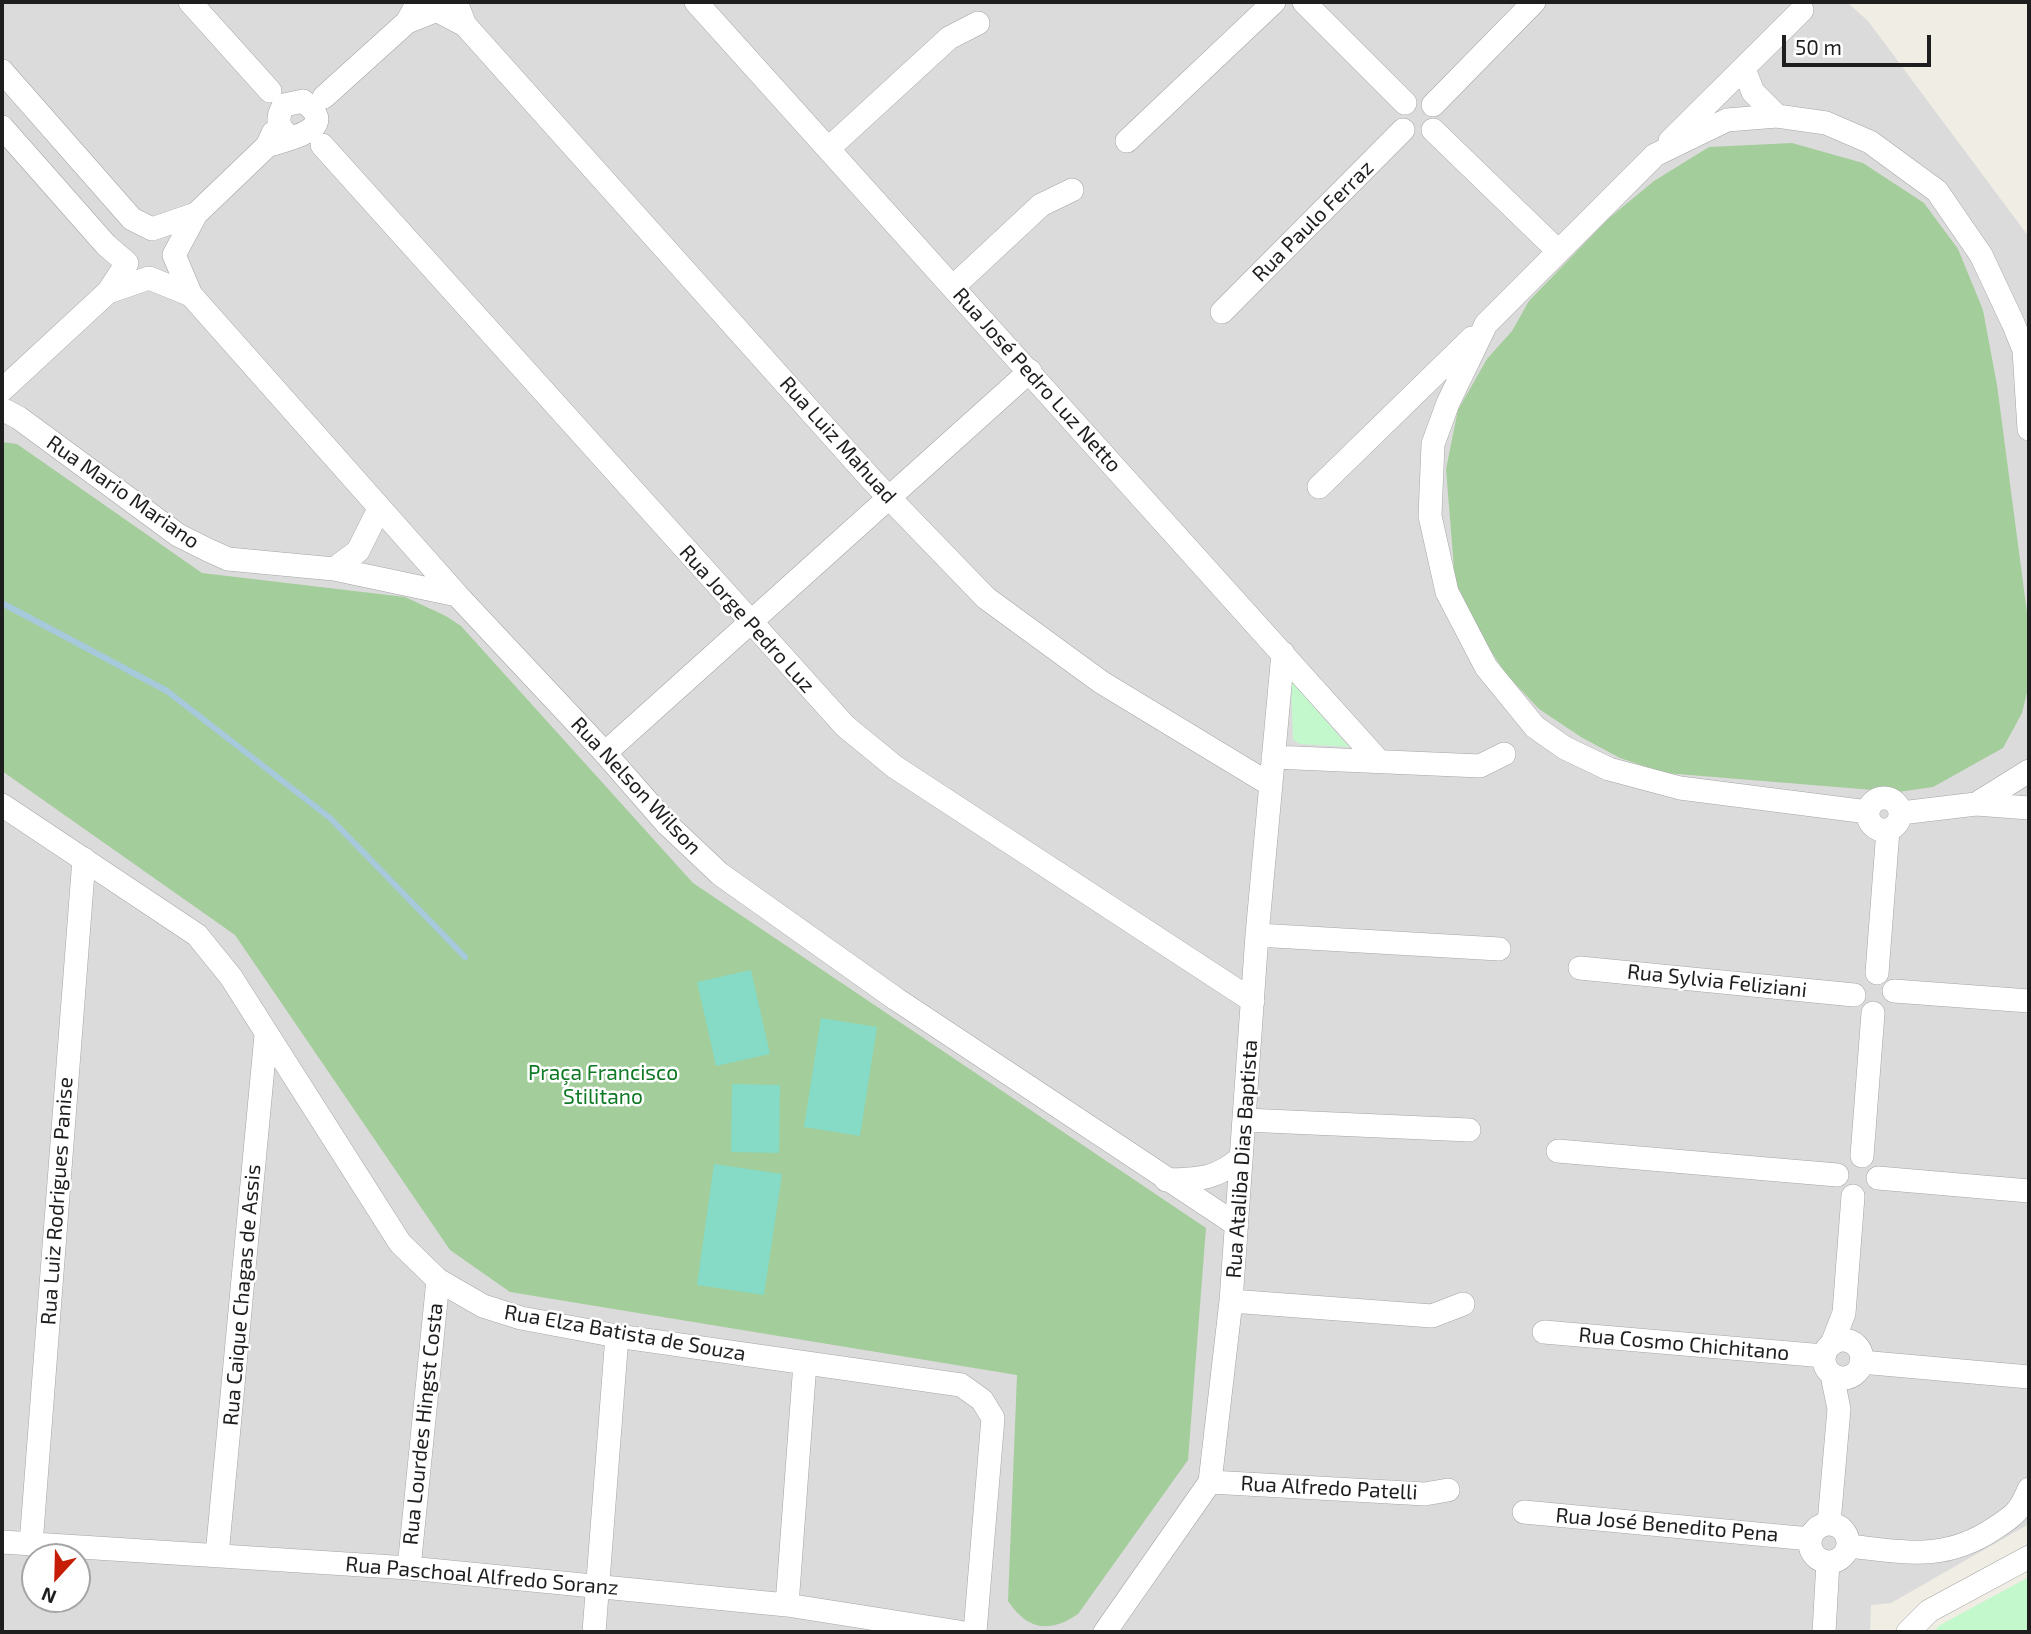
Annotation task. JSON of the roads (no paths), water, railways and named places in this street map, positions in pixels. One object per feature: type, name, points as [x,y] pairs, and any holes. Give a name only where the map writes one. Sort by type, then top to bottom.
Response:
[{"type":"street","name":"Rua Jorge Pedro Luz","points":[[190,2],[270,91],[302,120],[845,726],[895,767],[1253,1001]]},
{"type":"street","points":[[1127,141],[1275,2],[1290,7],[1304,2],[1405,103]]},
{"type":"street","points":[[1433,105],[1534,2]]},
{"type":"street","name":"Rua José Pedro Luz Netto","points":[[709,6],[828,149],[1377,759]]},
{"type":"street","points":[[108,292],[169,269],[196,214],[267,146],[302,120],[433,8]]},
{"type":"street","name":"Rua Luiz Mahuad","points":[[433,8],[465,25],[888,497],[986,598],[1101,682],[1271,785]]},
{"type":"street","points":[[1319,487],[1802,10]]},
{"type":"street","points":[[828,149],[949,38],[978,23]]},
{"type":"street","points":[[1744,69],[1753,92],[1777,116]]},
{"type":"street","points":[[2,71],[132,219],[166,235],[174,256]]},
{"type":"street","points":[[1416,98],[1433,105],[1437,120],[1433,130],[1415,137],[1403,130],[1398,119],[1405,103],[1416,98]]},
{"type":"street","points":[[1655,155],[1727,120],[1777,116],[1826,123],[1870,142],[1937,191],[1982,255],[2026,350],[2029,429]]},
{"type":"street","points":[[2,127],[106,245],[136,273],[149,278]]},
{"type":"street","name":"Rua Paulo Ferraz","points":[[1222,312],[1403,130]]},
{"type":"street","points":[[1433,130],[1557,250]]},
{"type":"street","points":[[953,287],[1041,205],[1072,190]]},
{"type":"street","points":[[2,390],[108,292],[127,262],[129,242],[138,232],[196,214]]},
{"type":"street","name":"Rua Nelson Wilson","points":[[174,256],[191,295],[379,509],[605,753],[667,824],[720,874],[896,999],[1237,1226]]},
{"type":"street","name":"Rua Nelson Wilson","points":[[149,278],[191,295]]},
{"type":"street","points":[[1486,324],[1448,403],[1433,444],[1430,516],[1447,592],[1486,667],[1535,727],[1565,748],[1609,769],[1680,788],[1868,812],[1875,800],[1887,797],[1898,805],[1877,973]]},
{"type":"street","points":[[605,753],[1030,371]]},
{"type":"street","name":"Rua Mario Mariano","points":[[2,409],[178,535],[228,559],[334,569],[457,595]]},
{"type":"street","points":[[334,569],[358,551],[379,509]]},
{"type":"street","name":"Rua Ataliba Dias Baptista","points":[[1105,1632],[1210,1482],[1231,1301],[1257,935],[1283,653]]},
{"type":"street","points":[[1273,757],[1377,759],[1480,766],[1504,754]]},
{"type":"street","points":[[1894,822],[1976,804],[2028,776]]},
{"type":"street","points":[[1976,804],[2029,808]]},
{"type":"street","name":"Rua Elza Batista de Souza","points":[[2,806],[197,935],[231,977],[400,1243],[438,1280],[483,1306],[521,1318],[617,1335],[961,1385],[982,1400],[993,1418],[975,1632]]},
{"type":"street","name":"Rua Luiz Rodrigues Panise","points":[[31,1543],[83,859]]},
{"type":"street","points":[[1257,935],[1499,949]]},
{"type":"street","name":"Rua Sylvia Feliziani","points":[[1580,968],[1854,995]]},
{"type":"street","points":[[1877,973],[1888,978],[1894,991],[1890,1006],[1873,1013],[1861,1008],[1854,995],[1859,980],[1877,973]]},
{"type":"street","points":[[1894,991],[2029,1001]]},
{"type":"street","points":[[1862,1156],[1873,1013]]},
{"type":"street","name":"Rua Caique Chagas de Assis","points":[[217,1555],[266,1035]]},
{"type":"street","points":[[1245,1120],[1469,1130]]},
{"type":"street","points":[[1559,1151],[1838,1175]]},
{"type":"street","points":[[1862,1156],[1875,1164],[1878,1178],[1869,1193],[1853,1196],[1841,1188],[1838,1175],[1847,1159],[1862,1156]]},
{"type":"street","points":[[1166,1180],[1222,1173],[1241,1157]]},
{"type":"street","points":[[1878,1178],[2029,1191]]},
{"type":"street","points":[[1829,1523],[1853,1196]]},
{"type":"street","name":"Rua Lourdes Hingst Costa","points":[[409,1568],[438,1280]]},
{"type":"street","points":[[1231,1301],[1432,1316],[1463,1304]]},
{"type":"street","name":"Rua Cosmo Chichitano","points":[[1544,1332],[2029,1377]]},
{"type":"street","points":[[594,1632],[617,1335]]},
{"type":"street","points":[[787,1605],[805,1363]]},
{"type":"street","name":"Rua Alfredo Patelli","points":[[1210,1482],[1424,1494],[1448,1490]]},
{"type":"street","points":[[1849,1546],[1921,1554],[1972,1543],[2021,1510],[2029,1489]]},
{"type":"street","name":"Rua José Benedito Pena","points":[[1524,1512],[1810,1539]]},
{"type":"street","points":[[1829,1523],[1844,1530],[1849,1546],[1842,1557],[1828,1562],[1814,1555],[1810,1539],[1817,1527],[1829,1523]]},
{"type":"street","name":"Rua Paschoal Alfredo Soranz","points":[[2,1542],[21,1543]]},
{"type":"street","name":"Rua Paschoal Alfredo Soranz","points":[[91,1548],[409,1568],[598,1586],[787,1605],[959,1632]]},
{"type":"street","points":[[1908,1632],[1929,1611],[2029,1557]]},
{"type":"street","points":[[1824,1632],[1828,1562]]},
{"type":"waterway","points":[[2,603],[167,691],[330,818],[465,957]]},
{"type":"park label","name":"Praça Francisco Stilitano","points":[[603,1085]]}]
